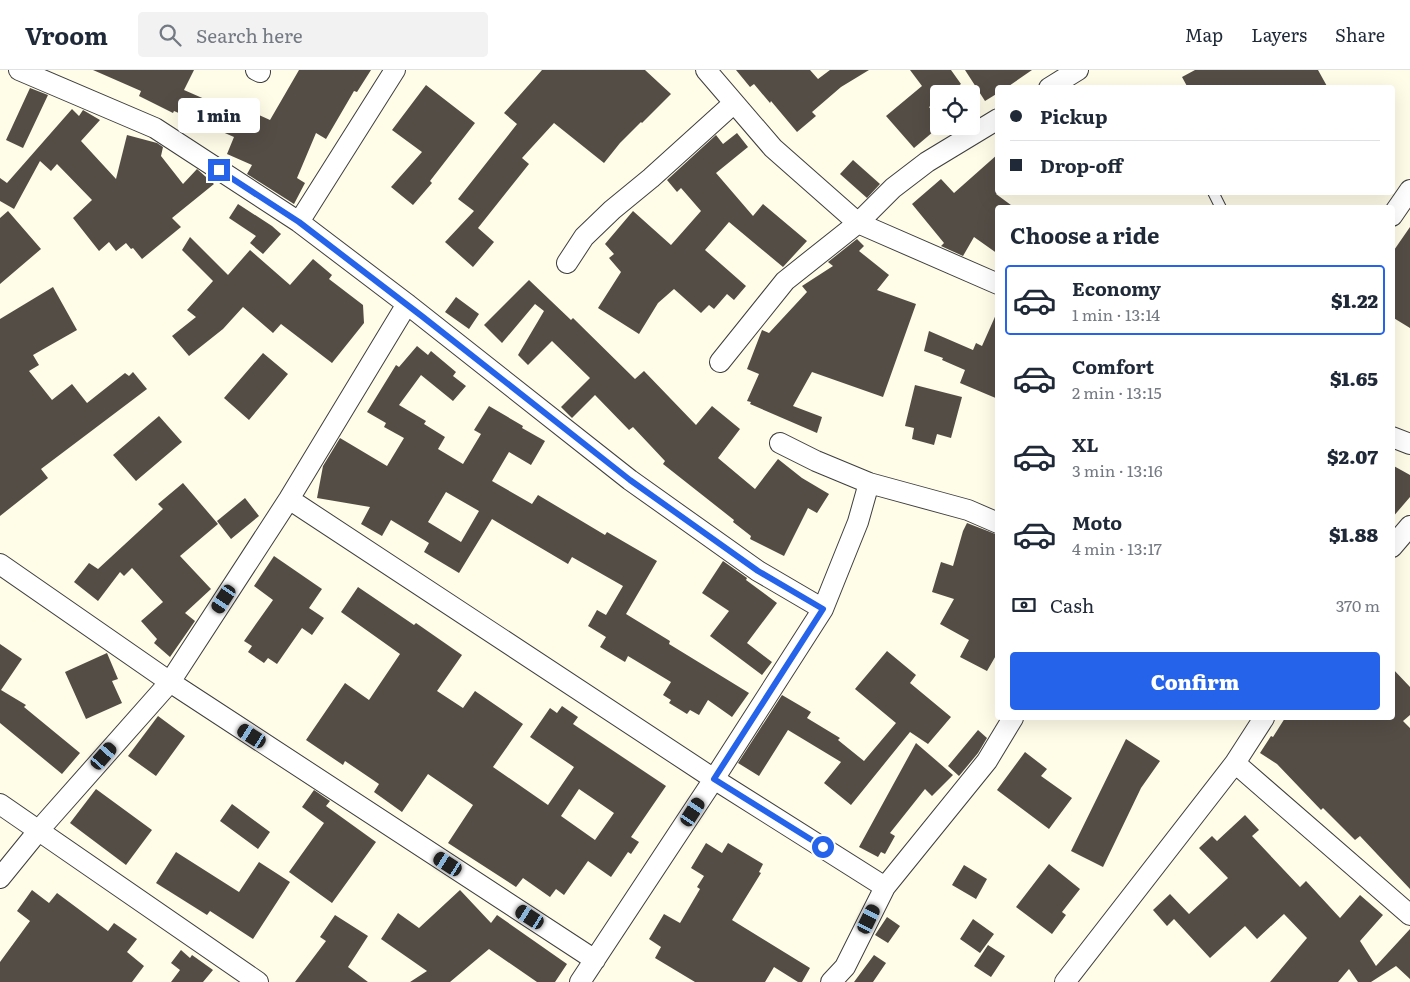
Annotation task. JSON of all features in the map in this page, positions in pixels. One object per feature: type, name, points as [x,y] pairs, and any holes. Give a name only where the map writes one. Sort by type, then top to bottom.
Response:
[{"type":"street","points":[[19,70],[155,128],[299,222],[407,304],[630,480],[758,571],[823,609]]},
{"type":"street","points":[[299,222],[396,70]]},
{"type":"street","points":[[1054,85],[1078,70]]},
{"type":"street","points":[[714,73],[734,103],[773,148],[858,224],[995,283]]},
{"type":"street","points":[[567,262],[584,238],[612,210],[651,178],[734,103]]},
{"type":"street","points":[[720,362],[785,281],[858,224],[893,188],[927,162],[995,121]]},
{"type":"street","points":[[1395,212],[1410,190]]},
{"type":"street","points":[[0,878],[39,830],[170,682],[289,499],[407,304]]},
{"type":"street","points":[[1395,438],[1410,444]]},
{"type":"street","points":[[780,443],[816,461],[869,483],[968,510],[995,522]]},
{"type":"street","points":[[580,982],[823,609],[858,522],[869,483]]},
{"type":"street","points":[[289,499],[714,779],[885,887]]},
{"type":"street","points":[[1395,543],[1410,526]]},
{"type":"street","points":[[0,564],[170,682],[595,960]]},
{"type":"street","points":[[831,982],[846,967],[885,887],[987,760],[1012,720]]},
{"type":"street","points":[[1065,982],[1235,763],[1263,720]]},
{"type":"street","points":[[1235,763],[1410,916]]},
{"type":"street","points":[[0,804],[258,982]]},
{"type":"building","points":[[93,70],[194,70],[184,90],[232,111],[235,104],[270,120],[299,70],[371,70],[357,92],[354,91],[326,139],[316,133],[297,178],[305,183],[294,204],[247,174],[252,165],[227,154],[234,137],[174,111],[173,113],[139,96],[141,91]]},
{"type":"building","points":[[542,70],[645,70],[671,94],[620,143],[604,163],[554,123],[522,158],[529,164],[478,228],[494,242],[473,267],[445,242],[474,211],[458,199],[517,124],[504,113]]},
{"type":"building","points":[[736,70],[810,70],[818,79],[830,70],[869,70],[841,87],[812,112],[816,116],[797,132],[771,101],[770,103],[754,84],[750,87]]},
{"type":"building","points":[[910,70],[951,70],[961,84],[930,85],[930,134],[914,148],[886,116],[922,86]]},
{"type":"building","points":[[965,70],[1032,70],[1010,85],[995,85],[995,95],[985,101],[980,93],[980,85],[975,85]]},
{"type":"building","points":[[1195,70],[1318,70],[1326,85],[1186,85],[1182,77]]},
{"type":"building","points":[[426,85],[475,123],[430,181],[432,183],[413,205],[391,187],[422,152],[392,130]]},
{"type":"building","points":[[30,88],[48,95],[23,148],[6,140]]},
{"type":"building","points":[[72,109],[79,116],[83,110],[100,120],[81,141],[116,179],[127,135],[157,143],[163,147],[161,156],[183,184],[197,169],[214,184],[172,218],[181,227],[142,259],[126,243],[116,251],[109,242],[99,251],[73,218],[92,200],[57,164],[51,171],[40,161],[14,209],[0,201],[0,178],[7,183]]},
{"type":"building","points":[[737,133],[748,147],[716,173],[753,216],[763,204],[807,241],[783,267],[729,222],[705,250],[746,286],[734,300],[727,294],[714,309],[709,305],[701,313],[674,289],[658,303],[639,334],[598,308],[621,272],[609,258],[614,254],[605,244],[633,211],[671,245],[701,211],[681,188],[677,192],[667,180],[716,135],[723,144]]},
{"type":"building","points":[[995,157],[995,195],[1011,205],[995,205],[995,252],[974,237],[963,256],[941,246],[944,243],[912,204],[941,179],[954,193]]},
{"type":"building","points":[[853,160],[880,184],[867,198],[840,174]]},
{"type":"building","points":[[238,204],[281,234],[263,254],[250,243],[256,236],[229,218]]},
{"type":"building","points":[[8,211],[41,249],[0,284],[0,218]]},
{"type":"building","points":[[1410,227],[1410,328],[1395,319],[1395,249]]},
{"type":"building","points":[[190,237],[228,275],[250,250],[290,285],[313,259],[332,275],[329,279],[363,305],[364,323],[332,363],[281,324],[273,333],[243,307],[223,329],[189,356],[172,336],[196,317],[187,310],[213,281],[182,250]]},
{"type":"building","points":[[857,239],[864,246],[859,251],[889,275],[877,290],[916,304],[883,397],[812,372],[793,406],[822,417],[817,433],[750,404],[751,402],[747,401],[759,374],[747,369],[762,330],[769,333],[807,292],[802,286],[833,266],[828,262]]},
{"type":"building","points":[[529,280],[571,320],[573,318],[635,379],[644,371],[696,425],[712,406],[740,429],[718,458],[755,489],[778,459],[802,478],[829,494],[817,513],[808,508],[784,556],[750,539],[751,536],[733,522],[734,520],[663,464],[665,461],[633,427],[629,430],[595,395],[572,418],[561,407],[590,378],[552,341],[528,365],[518,355],[544,311],[535,304],[502,343],[484,325]]},
{"type":"building","points":[[53,287],[77,330],[33,355],[39,365],[29,371],[52,400],[72,384],[87,403],[125,373],[129,376],[133,372],[147,389],[41,469],[48,478],[0,516],[0,319]]},
{"type":"building","points":[[456,297],[479,314],[469,329],[445,312]]},
{"type":"building","points":[[995,317],[995,398],[960,383],[965,370],[942,360],[943,358],[924,351],[929,331],[973,350],[976,343],[982,346]]},
{"type":"building","points":[[417,346],[428,355],[431,351],[456,372],[453,376],[466,386],[453,401],[421,375],[399,405],[426,421],[424,424],[445,437],[438,449],[463,464],[481,434],[474,430],[489,406],[545,441],[531,465],[509,452],[492,481],[532,504],[538,495],[605,535],[607,532],[657,561],[626,614],[670,641],[669,644],[749,693],[732,717],[708,700],[699,715],[690,710],[687,714],[669,703],[671,700],[663,695],[671,682],[628,656],[625,662],[600,647],[606,637],[588,626],[597,610],[606,615],[623,586],[572,557],[568,564],[492,519],[459,573],[424,552],[429,543],[391,520],[382,536],[361,524],[370,507],[317,498],[323,466],[340,438],[387,466],[404,438],[384,427],[386,423],[367,412],[396,365],[399,367]],"holes":[[[446,492],[479,511],[461,542],[428,522]]]},
{"type":"building","points":[[263,353],[288,374],[249,420],[224,398]]},
{"type":"building","points":[[915,385],[962,397],[951,438],[937,434],[934,445],[912,439],[914,428],[905,426]]},
{"type":"building","points":[[159,416],[182,442],[136,481],[113,455]]},
{"type":"building","points":[[1395,467],[1410,475],[1410,497],[1395,514]]},
{"type":"building","points":[[183,483],[218,524],[180,556],[211,589],[185,613],[195,621],[170,657],[154,643],[157,639],[141,621],[163,602],[132,568],[124,576],[120,572],[98,601],[74,582],[89,563],[98,569],[163,509],[158,504]]},
{"type":"building","points":[[245,498],[259,516],[231,539],[217,521]]},
{"type":"building","points":[[967,523],[995,534],[995,657],[987,671],[960,657],[969,640],[940,624],[954,599],[932,592],[941,562],[953,566]]},
{"type":"building","points":[[274,556],[322,589],[309,608],[324,618],[312,635],[302,628],[277,664],[268,658],[264,663],[248,652],[252,646],[244,641],[273,600],[254,586]]},
{"type":"building","points":[[723,561],[777,603],[747,643],[772,662],[762,675],[710,636],[729,611],[702,593]]},
{"type":"building","points":[[358,587],[414,625],[416,623],[462,655],[437,691],[463,708],[475,691],[523,724],[493,767],[548,805],[574,767],[530,737],[550,708],[557,713],[562,706],[578,717],[573,724],[666,786],[631,837],[639,842],[631,854],[628,852],[611,877],[588,861],[564,895],[556,889],[550,897],[523,878],[516,887],[448,843],[473,805],[428,774],[402,812],[374,792],[379,784],[345,761],[343,765],[306,740],[345,683],[369,700],[400,654],[341,612]],"holes":[[[579,789],[614,813],[595,840],[561,816]]]},
{"type":"building","points":[[0,644],[22,659],[1,690],[26,705],[24,707],[80,753],[62,774],[0,723]]},
{"type":"building","points":[[887,651],[916,675],[910,683],[951,717],[928,744],[910,732],[851,805],[824,783],[841,762],[788,730],[759,776],[738,763],[782,695],[811,712],[807,718],[840,738],[838,740],[864,761],[896,723],[855,689]]},
{"type":"building","points":[[107,653],[118,679],[112,681],[122,703],[86,719],[65,672]]},
{"type":"building","points":[[1395,671],[1410,687],[1410,715],[1403,721],[1410,728],[1410,889],[1360,836],[1355,840],[1323,808],[1321,810],[1277,764],[1260,753],[1271,736],[1273,737],[1284,720],[1395,720]]},
{"type":"building","points":[[158,716],[185,736],[156,776],[128,756]]},
{"type":"building","points":[[978,730],[987,738],[978,753],[959,776],[948,766]]},
{"type":"building","points":[[1126,739],[1160,761],[1141,788],[1103,867],[1071,851]]},
{"type":"building","points":[[916,743],[953,775],[932,796],[925,789],[890,833],[895,836],[885,854],[881,852],[878,857],[859,847]]},
{"type":"building","points":[[1025,752],[1047,769],[1041,776],[1072,798],[1049,829],[997,790]]},
{"type":"building","points":[[96,789],[152,830],[126,865],[70,823]]},
{"type":"building","points":[[314,790],[330,801],[326,806],[376,842],[332,903],[289,872],[324,823],[302,807]]},
{"type":"building","points":[[232,804],[270,832],[258,849],[220,821]]},
{"type":"building","points":[[1245,815],[1259,830],[1252,836],[1300,887],[1306,881],[1340,918],[1360,895],[1383,915],[1360,941],[1376,966],[1410,929],[1410,979],[1396,966],[1371,982],[1358,982],[1349,969],[1338,982],[1270,982],[1307,938],[1284,914],[1257,939],[1245,926],[1210,958],[1174,919],[1167,926],[1153,910],[1170,894],[1189,914],[1228,878],[1199,848],[1212,836],[1217,841]]},
{"type":"building","points":[[706,843],[722,853],[728,843],[763,864],[759,872],[761,873],[732,920],[810,968],[802,982],[798,982],[774,967],[765,982],[695,982],[655,958],[661,947],[649,939],[664,914],[680,923],[700,889],[697,887],[704,876],[691,868]]},
{"type":"building","points":[[176,852],[239,892],[259,862],[290,882],[253,939],[210,911],[207,915],[156,883]]},
{"type":"building","points":[[1049,864],[1080,889],[1062,912],[1066,915],[1052,934],[1016,907]]},
{"type":"building","points":[[964,865],[987,879],[976,899],[952,885]]},
{"type":"building","points":[[32,890],[49,903],[57,893],[108,931],[114,923],[137,939],[127,952],[144,966],[132,982],[0,982],[0,962],[30,921],[17,911]]},
{"type":"building","points":[[460,890],[491,923],[497,915],[567,964],[555,982],[537,982],[489,949],[450,982],[410,982],[427,971],[381,939],[398,913],[419,928]]},
{"type":"building","points":[[335,915],[368,936],[348,967],[368,982],[295,982],[326,941],[320,937]]},
{"type":"building","points":[[887,917],[900,926],[888,943],[875,935]]},
{"type":"building","points":[[973,919],[994,934],[980,953],[960,939]]},
{"type":"building","points":[[988,945],[1005,956],[991,977],[974,966]]},
{"type":"building","points":[[181,950],[190,958],[192,955],[213,970],[203,982],[171,982],[180,970],[171,963]]},
{"type":"building","points":[[874,955],[886,963],[873,982],[854,982]]},
{"type":"route","points":[[219,170],[299,222],[630,480],[758,571],[823,609],[714,779],[823,847]]}]
